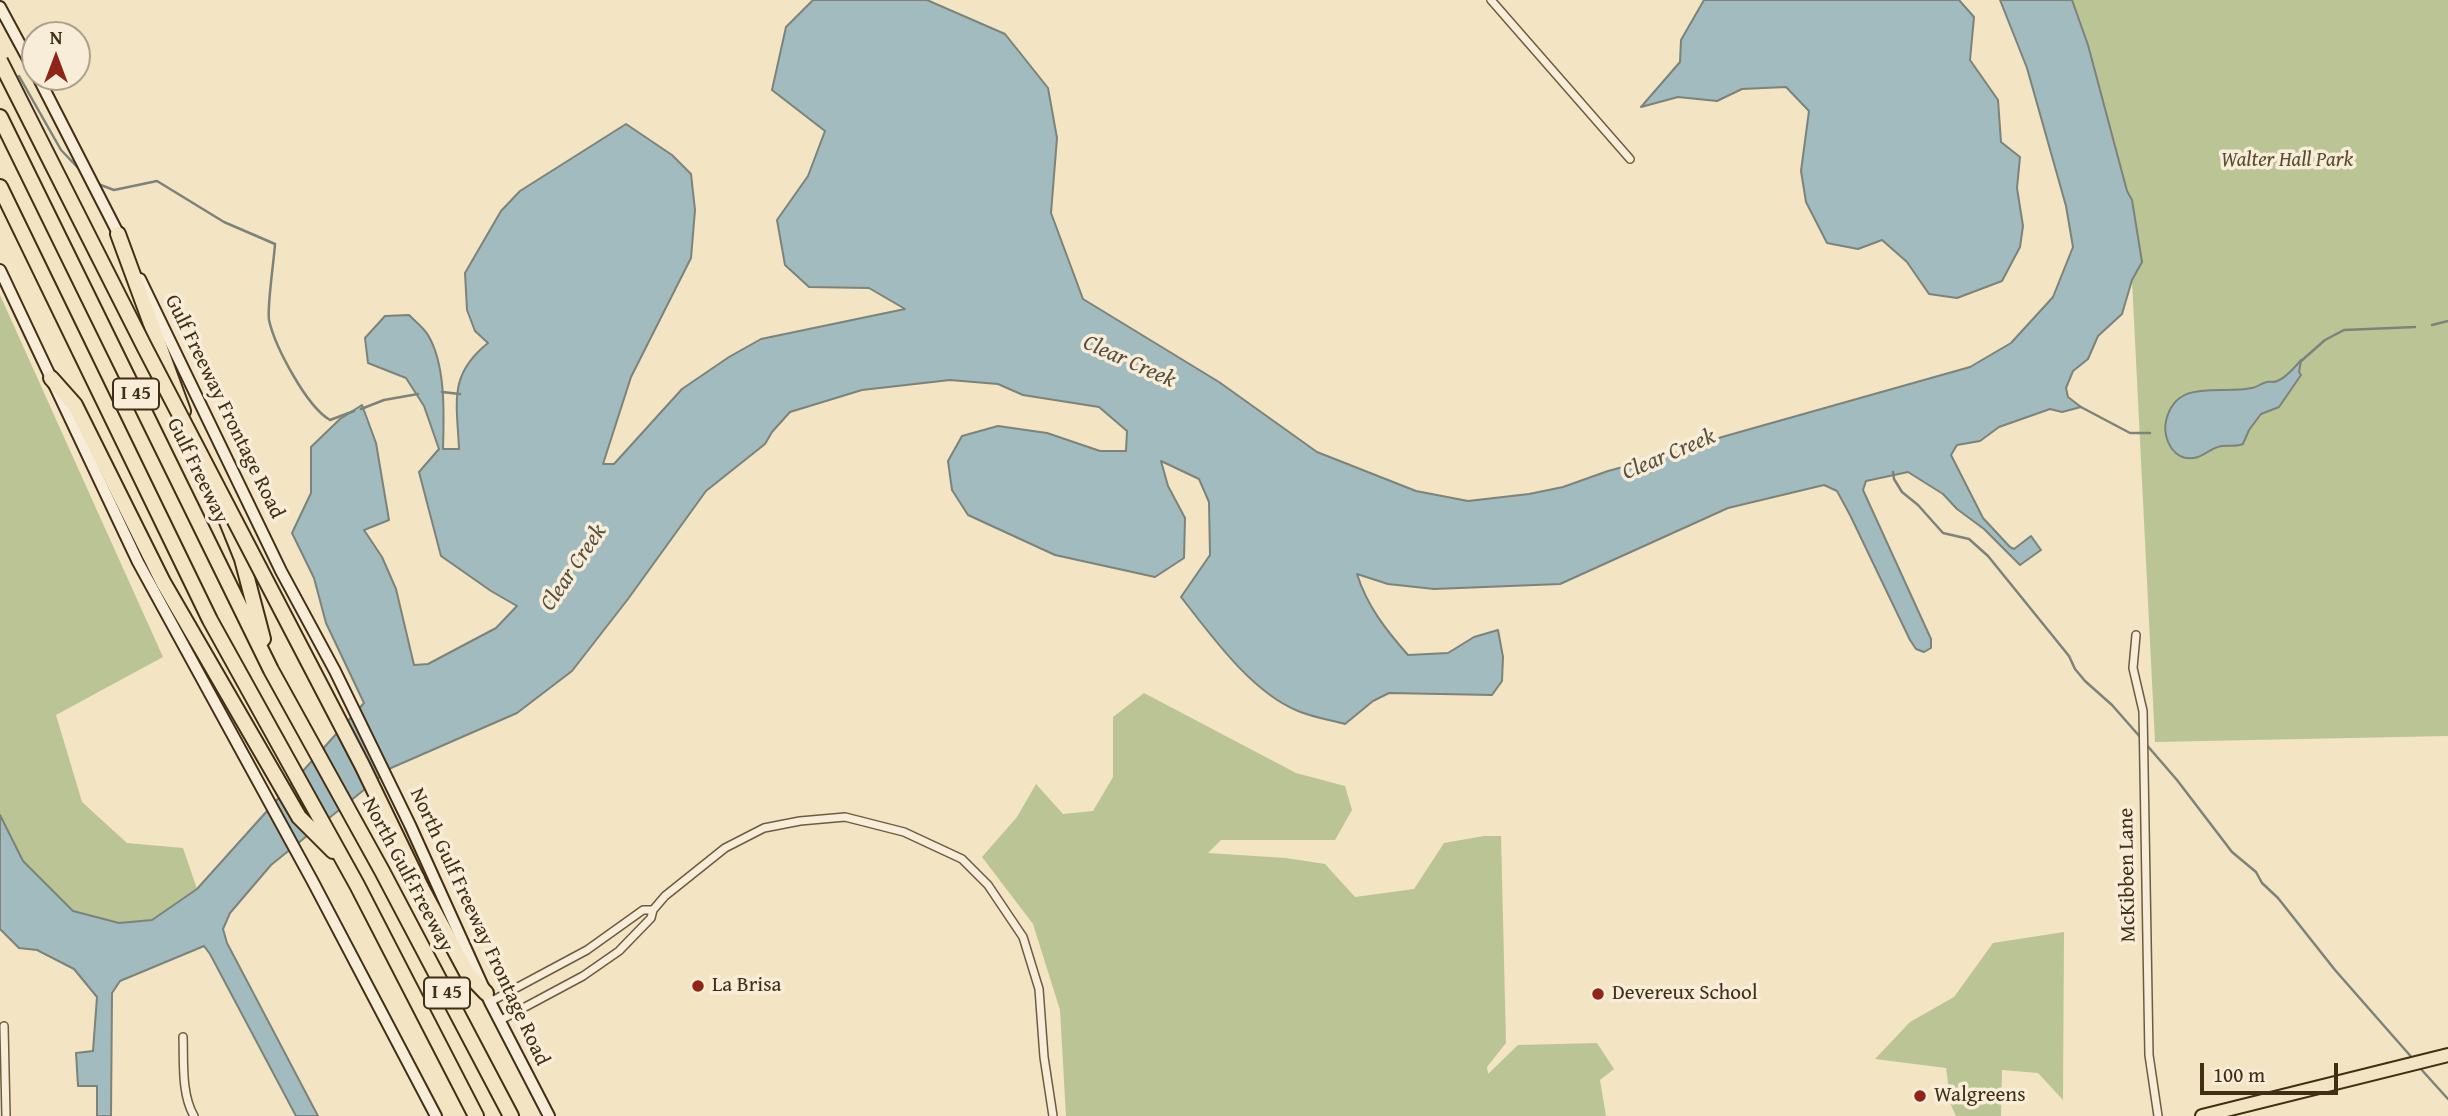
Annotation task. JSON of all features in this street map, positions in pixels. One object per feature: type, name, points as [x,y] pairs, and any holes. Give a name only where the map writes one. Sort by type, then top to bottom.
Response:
[{"type":"highway","points":[[0,61],[145,348],[350,741],[421,887],[467,974],[488,998]]},
{"type":"highway","name":"Gulf Freeway","points":[[0,117],[271,670],[303,728]]},
{"type":"highway","name":"I 45","points":[[0,187],[210,620],[357,885],[476,1116]]},
{"type":"highway","points":[[118,234],[161,354],[242,559],[271,670]]},
{"type":"highway","points":[[51,378],[75,405],[163,582],[299,817],[346,865]]},
{"type":"highway","name":"North Gulf Freeway","points":[[303,728],[511,1116]]},
{"type":"main road","points":[[0,7],[21,46]]},
{"type":"main road","name":"Gulf Freeway Frontage Road","points":[[45,91],[118,234],[281,571],[335,671],[375,754]]},
{"type":"main road","points":[[0,270],[138,562],[313,882],[436,1116]]},
{"type":"main road","name":"North Gulf Freeway Frontage Road","points":[[375,754],[499,1021],[549,1116]]},
{"type":"main road","points":[[2202,1116],[2228,1113],[2448,1055]]},
{"type":"street","points":[[1491,0],[1630,159]]},
{"type":"street","name":"McKibben Lane","points":[[2136,635],[2133,668],[2143,711],[2149,1055],[2158,1116]]},
{"type":"street","points":[[499,1021],[583,976],[619,951],[651,918],[653,910],[665,896],[725,848],[764,828],[845,817],[904,832],[962,859],[988,885],[1023,937],[1039,989],[1044,1057],[1053,1116]]},
{"type":"street","points":[[488,998],[587,950],[643,910],[653,910]]},
{"type":"street","points":[[4,1026],[3,1101],[6,1116]]},
{"type":"street","points":[[183,1037],[189,1108],[194,1116]]},
{"type":"green space","name":"Walter Hall Park","points":[[2072,0],[2448,0],[2448,736],[2155,742],[2132,280],[2142,261],[2132,200],[2127,191],[2088,45]]},
{"type":"green space","points":[[0,295],[163,657],[56,715],[82,802],[127,843],[183,848],[197,889],[152,920],[119,923],[73,911],[23,861],[0,815]]},
{"type":"green space","points":[[1144,693],[1296,773],[1345,786],[1352,810],[1335,840],[1221,840],[1208,853],[1286,858],[1325,864],[1355,897],[1414,889],[1444,843],[1501,836],[1506,1043],[1487,1067],[1488,1074],[1518,1045],[1597,1043],[1614,1069],[1600,1080],[1606,1116],[1066,1116],[1060,1010],[1033,924],[982,857],[1017,817],[1036,784],[1063,814],[1093,811],[1113,777],[1113,717]]},
{"type":"green space","points":[[2064,932],[2063,1100],[2038,1073],[2002,1070],[2001,1116],[1956,1116],[1951,1105],[1946,1068],[1875,1059],[1910,1022],[1954,997],[1993,943]]},
{"type":"water","name":"Clear Creek","points":[[813,0],[927,0],[1005,34],[1048,88],[1057,138],[1051,213],[1083,299],[1219,382],[1317,452],[1416,491],[1468,501],[1563,487],[1722,437],[1970,367],[2011,343],[2053,297],[2073,247],[2066,206],[2027,68],[2000,0],[2072,0],[2088,45],[2127,191],[2132,200],[2142,262],[2132,280],[2122,314],[2098,336],[2088,359],[2073,371],[2066,388],[2068,397],[2081,407],[2062,412],[2050,409],[1999,427],[1980,441],[1957,445],[1951,455],[1983,518],[2010,547],[2014,549],[2031,536],[2041,550],[2020,565],[1943,494],[1908,472],[1866,481],[1863,490],[1931,639],[1931,648],[1924,652],[1916,649],[1910,640],[1837,491],[1824,485],[1728,508],[1560,584],[1434,589],[1388,584],[1357,574],[1378,617],[1408,655],[1448,653],[1474,637],[1498,630],[1503,657],[1502,681],[1492,695],[1389,693],[1373,701],[1345,724],[1298,711],[1264,691],[1233,661],[1181,597],[1210,555],[1209,502],[1199,479],[1161,461],[1168,486],[1185,518],[1184,558],[1155,577],[1055,555],[968,515],[952,490],[948,461],[962,436],[998,426],[1047,433],[1100,451],[1126,451],[1127,431],[1099,407],[1023,395],[998,384],[950,380],[862,390],[790,412],[765,444],[706,491],[572,671],[517,713],[391,768],[271,865],[230,913],[223,929],[227,943],[318,1116],[296,1116],[204,946],[120,981],[112,993],[111,1116],[97,1116],[97,1086],[78,1086],[76,1053],[93,1051],[97,997],[74,969],[37,950],[19,948],[0,929],[0,815],[23,861],[73,911],[119,923],[152,920],[197,889],[364,703],[326,623],[314,578],[292,533],[311,493],[311,447],[340,419],[362,405],[376,443],[389,520],[364,530],[382,557],[396,589],[414,665],[428,664],[496,628],[517,606],[441,556],[419,472],[439,449],[424,406],[406,378],[368,363],[365,338],[385,316],[409,315],[428,335],[441,375],[443,449],[459,449],[457,403],[461,378],[466,366],[488,343],[475,331],[467,310],[465,273],[501,211],[520,191],[626,124],[672,155],[691,174],[695,210],[691,258],[631,377],[603,464],[614,464],[682,389],[761,339],[905,309],[869,288],[809,287],[785,265],[777,220],[808,176],[825,131],[772,90],[786,27]]},
{"type":"water","points":[[1704,0],[1959,0],[1974,17],[1970,60],[1998,100],[2001,142],[2020,157],[2017,188],[2023,226],[2020,247],[2002,281],[1957,298],[1929,294],[1907,262],[1882,240],[1858,249],[1827,243],[1806,202],[1801,171],[1809,111],[1786,87],[1742,89],[1717,101],[1678,97],[1641,107],[1680,62],[1681,40]]},
{"type":"water","points":[[2301,360],[2301,375],[2279,407],[2261,414],[2243,444],[2219,447],[2190,458],[2177,454],[2168,443],[2166,421],[2171,407],[2179,398],[2201,391],[2240,390],[2276,382]]},
{"type":"waterway","points":[[19,76],[61,150],[82,172]]},
{"type":"waterway","points":[[98,184],[114,190],[157,181],[224,222],[275,244],[269,320],[278,345],[302,390],[321,413],[330,420],[354,411]]},
{"type":"waterway","points":[[2432,325],[2448,321]]},
{"type":"waterway","points":[[2300,362],[2325,340],[2344,330],[2415,327]]},
{"type":"waterway","points":[[442,392],[460,394]]},
{"type":"waterway","points":[[361,409],[384,400],[418,394]]},
{"type":"waterway","points":[[2079,406],[2130,433],[2150,433]]},
{"type":"waterway","points":[[1893,472],[1902,492],[1918,505],[1943,533],[1969,539],[1988,556],[2069,656],[2085,681],[2112,705],[2141,738]]},
{"type":"waterway","points":[[2145,743],[2232,852],[2256,872],[2262,883],[2278,898],[2335,970],[2414,1060]]},
{"type":"waterway","points":[[2420,1068],[2448,1099]]},
{"type":"place","name":"La Brisa","points":[[698,986]]},
{"type":"place","name":"Devereux School","points":[[1598,994]]},
{"type":"place","name":"Walgreens","points":[[1920,1096]]}]
